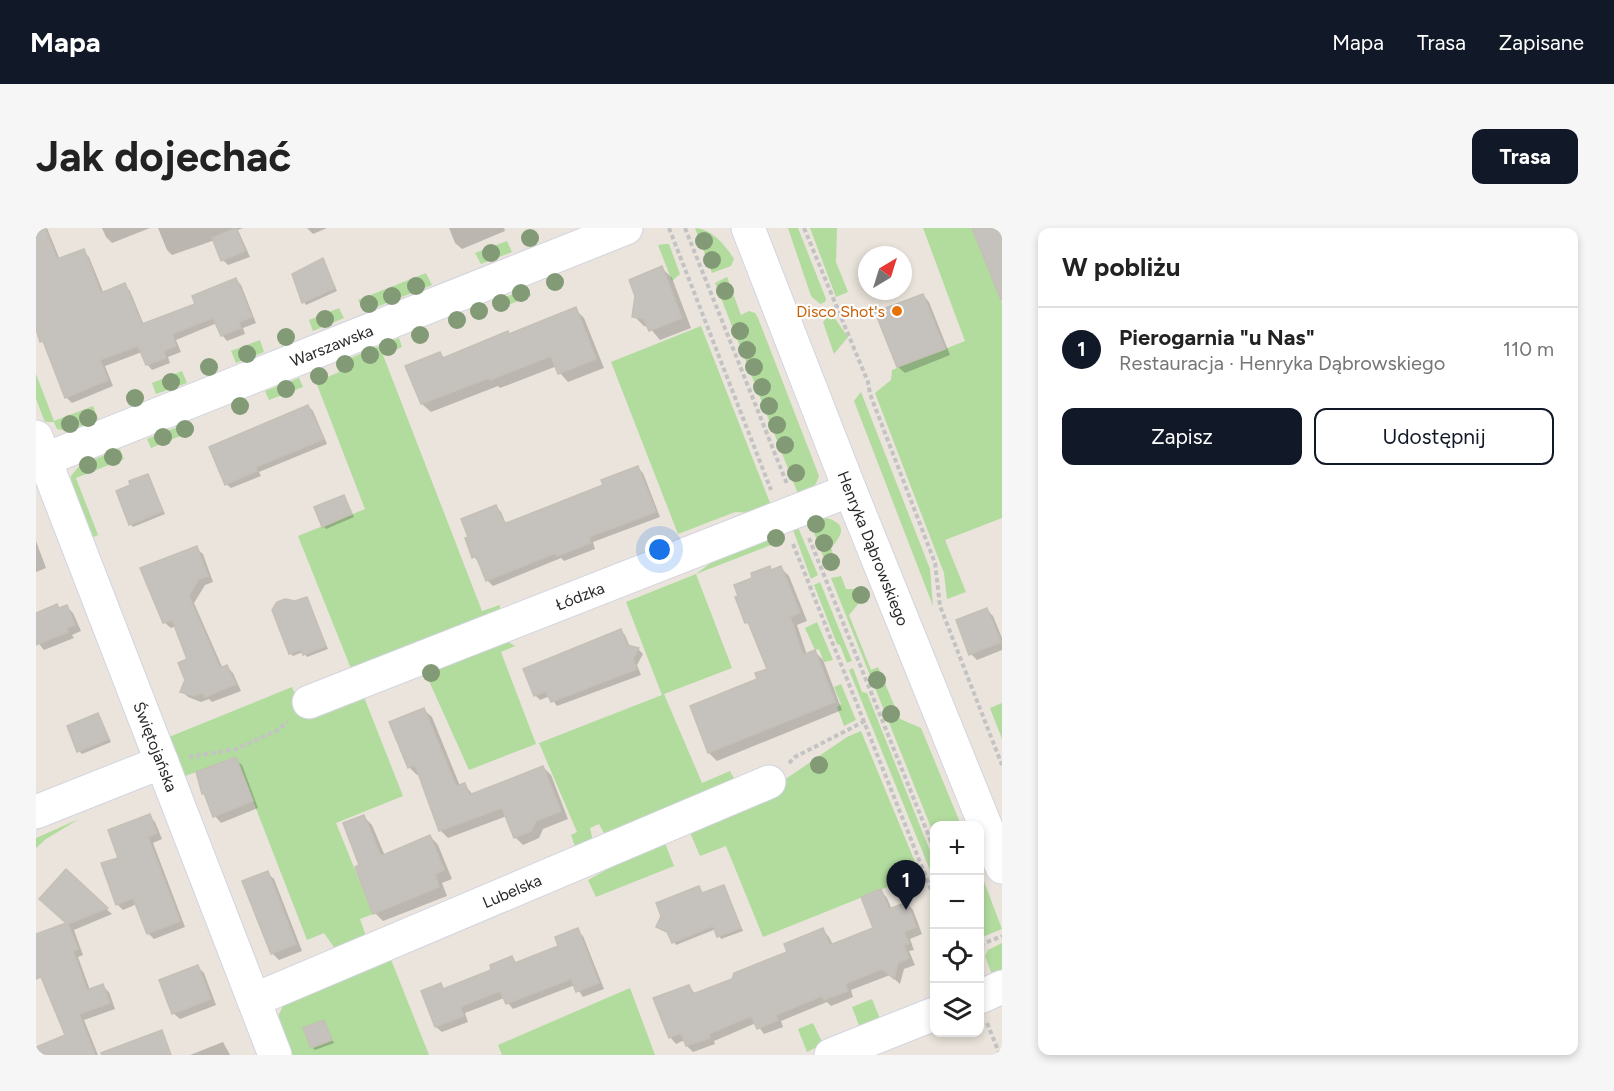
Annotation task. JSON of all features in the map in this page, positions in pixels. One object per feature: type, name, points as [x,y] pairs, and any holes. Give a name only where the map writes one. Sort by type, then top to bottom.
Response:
[{"type":"street","name":"Warszawska","points":[[39,453],[626,228]]},
{"type":"street","name":"Henryka Dąbrowskiego","points":[[748,228],[850,490],[1002,867]]},
{"type":"street","name":"Świętojańska","points":[[39,453],[275,1055]]},
{"type":"street","name":"Łódzka","points":[[309,702],[850,490]]},
{"type":"street","points":[[36,812],[162,762]]},
{"type":"street","name":"Lubelska","points":[[254,1000],[770,783]]},
{"type":"street","points":[[984,1004],[1002,987]]},
{"type":"street","points":[[831,1055],[930,1016]]},
{"type":"path","points":[[669,228],[930,887]]},
{"type":"path","points":[[804,228],[868,382],[870,394],[935,563],[940,606],[1002,765]]},
{"type":"path","points":[[162,762],[236,749],[276,731],[303,711],[309,702]]},
{"type":"path","points":[[770,783],[795,757],[865,721]]},
{"type":"path","points":[[984,943],[1002,936]]},
{"type":"path","points":[[984,1011],[1000,1055]]},
{"type":"green space","points":[[695,228],[707,231],[722,243],[734,259],[731,266],[712,273]]},
{"type":"green space","points":[[788,228],[798,228],[826,299],[825,302],[820,304],[811,296]]},
{"type":"green space","points":[[810,228],[837,228],[836,262],[848,292],[836,297]]},
{"type":"green space","points":[[923,228],[972,228],[1002,303],[1002,518],[945,540],[966,592],[947,599],[944,573],[875,393],[891,380],[892,370],[965,341]]},
{"type":"green space","points":[[507,241],[512,252],[481,264],[475,253]]},
{"type":"green space","points":[[669,244],[680,274],[672,281],[658,245]]},
{"type":"green space","points":[[426,273],[432,285],[364,312],[358,300]]},
{"type":"green space","points":[[727,277],[741,315],[749,311],[755,313],[758,318],[819,476],[812,489],[800,499],[715,283]]},
{"type":"green space","points":[[527,287],[531,296],[498,309],[496,302]]},
{"type":"green space","points":[[339,308],[344,318],[313,331],[309,320]]},
{"type":"green space","points":[[831,313],[848,337],[834,354],[823,322]]},
{"type":"green space","points":[[701,326],[772,508],[751,513],[735,512],[678,534],[611,362]]},
{"type":"green space","points":[[399,338],[402,347],[383,355],[482,611],[500,605],[499,622],[354,676],[298,536],[365,509],[316,382],[339,372],[336,364]]},
{"type":"green space","points":[[260,340],[264,352],[236,363],[231,351]]},
{"type":"green space","points":[[182,371],[187,383],[156,394],[152,383]]},
{"type":"green space","points":[[36,374],[54,421],[93,406],[98,419],[68,431],[57,429],[54,422],[45,422],[36,399]]},
{"type":"green space","points":[[299,378],[303,387],[269,400],[265,391]]},
{"type":"green space","points":[[861,392],[930,569],[933,606],[854,401]]},
{"type":"green space","points":[[187,423],[190,432],[151,448],[147,439]]},
{"type":"green space","points":[[120,449],[124,459],[76,478],[98,535],[89,539],[66,483],[71,480],[71,476],[80,465]]},
{"type":"green space","points":[[818,517],[835,521],[841,530],[831,548],[837,566],[828,569],[809,520]]},
{"type":"green space","points":[[797,525],[818,575],[811,579],[792,527]]},
{"type":"green space","points":[[777,532],[783,535],[784,540],[696,574],[715,560]]},
{"type":"green space","points":[[696,574],[732,668],[664,694],[702,783],[730,771],[739,788],[609,842],[599,824],[590,828],[592,837],[590,845],[576,849],[571,835],[577,832],[539,743],[662,695],[626,602]]},
{"type":"green space","points":[[841,576],[846,589],[867,589],[868,592],[849,615],[871,670],[878,667],[900,719],[921,728],[959,821],[930,821],[930,825],[831,578]]},
{"type":"green space","points":[[820,582],[852,661],[847,663],[840,645],[837,644],[814,585]]},
{"type":"green space","points":[[817,622],[833,660],[824,662],[819,649],[815,650],[805,628]]},
{"type":"green space","points":[[500,637],[515,646],[501,652],[536,744],[469,770],[429,681],[425,667]]},
{"type":"green space","points":[[853,668],[862,692],[867,693],[930,851],[930,870],[849,670]]},
{"type":"green space","points":[[841,684],[856,720],[844,726],[837,707],[841,704],[834,687]]},
{"type":"green space","points":[[292,687],[303,714],[362,692],[403,796],[336,823],[373,914],[360,919],[367,939],[336,950],[324,933],[307,940],[236,757],[180,778],[169,737]]},
{"type":"green space","points":[[1002,703],[1002,739],[990,708]]},
{"type":"green space","points":[[861,731],[920,874],[763,937],[726,846],[700,856],[688,828],[771,789],[847,737]]},
{"type":"green space","points":[[79,819],[46,839],[36,848],[36,838]]},
{"type":"green space","points":[[663,838],[674,866],[596,897],[588,880]]},
{"type":"green space","points":[[984,882],[1002,929],[984,936]]},
{"type":"green space","points":[[1002,943],[1002,969],[992,975],[985,956],[988,950]]},
{"type":"green space","points":[[390,957],[429,1055],[289,1055],[276,1021],[286,999]]},
{"type":"green space","points":[[630,988],[655,1055],[502,1055],[498,1045]]},
{"type":"green space","points":[[872,999],[880,1019],[860,1028],[852,1007]]},
{"type":"green space","points":[[813,1023],[823,1044],[807,1052],[798,1029]]},
{"type":"building","points":[[36,228],[45,228],[57,259],[84,249],[101,293],[125,283],[142,324],[195,304],[192,296],[236,278],[252,317],[239,322],[241,328],[221,336],[213,318],[172,334],[176,346],[164,351],[166,358],[146,365],[138,346],[100,360],[108,380],[65,398],[43,341],[40,342],[36,329]]},
{"type":"building","points":[[236,228],[245,251],[221,261],[212,238]]},
{"type":"building","points":[[972,228],[1002,228],[1002,300],[1001,300]]},
{"type":"building","points":[[323,258],[335,288],[302,303],[292,274]]},
{"type":"building","points":[[662,266],[682,318],[649,331],[644,319],[632,317],[635,296],[629,280]]},
{"type":"building","points":[[923,294],[945,349],[897,367],[875,312]]},
{"type":"building","points":[[576,307],[596,359],[558,374],[551,356],[421,404],[405,366],[440,352],[443,358],[508,331],[509,334]]},
{"type":"building","points":[[308,405],[324,439],[256,467],[257,471],[225,485],[209,447]]},
{"type":"building","points":[[638,466],[656,512],[589,537],[591,543],[557,556],[556,553],[486,581],[476,556],[472,558],[465,538],[468,537],[461,519],[496,505],[504,523],[509,522],[603,485],[601,480]]},
{"type":"building","points":[[148,474],[163,511],[129,525],[116,491],[130,485],[129,481]]},
{"type":"building","points":[[344,495],[352,514],[322,527],[314,507]]},
{"type":"building","points":[[197,546],[208,576],[199,579],[189,596],[220,668],[227,665],[236,684],[205,697],[203,693],[194,696],[180,692],[185,680],[178,663],[187,659],[172,620],[163,623],[140,568]]},
{"type":"building","points":[[770,566],[771,570],[781,566],[800,613],[790,617],[803,655],[815,650],[835,702],[708,753],[690,706],[757,679],[755,673],[767,669],[748,622],[745,623],[735,597],[738,596],[734,585],[752,578],[751,573]]},
{"type":"building","points":[[307,597],[326,646],[303,655],[301,650],[289,654],[272,610],[277,602],[285,599],[295,601]]},
{"type":"building","points":[[57,604],[59,608],[67,605],[75,625],[67,628],[68,632],[36,645],[36,613]]},
{"type":"building","points":[[987,608],[1001,642],[969,655],[956,620]]},
{"type":"building","points":[[621,629],[627,645],[639,648],[633,659],[637,669],[551,702],[546,691],[534,696],[523,669]]},
{"type":"building","points":[[424,708],[456,786],[465,783],[469,795],[543,766],[561,811],[536,821],[531,831],[514,838],[502,808],[439,831],[415,765],[408,768],[389,722]]},
{"type":"building","points":[[98,713],[109,739],[77,752],[67,726]]},
{"type":"building","points":[[236,757],[253,801],[213,817],[204,793],[202,794],[196,772]]},
{"type":"building","points":[[150,814],[157,833],[148,837],[180,921],[147,934],[133,898],[116,905],[101,863],[118,858],[108,830]]},
{"type":"building","points":[[364,815],[381,856],[430,835],[444,870],[435,874],[439,887],[373,914],[355,867],[359,865],[343,823]]},
{"type":"building","points":[[66,869],[108,908],[68,924],[78,949],[73,951],[87,990],[103,984],[110,1003],[79,1014],[95,1055],[36,1055],[36,1047],[65,1035],[41,977],[36,979],[36,934],[66,923],[39,899]]},
{"type":"building","points":[[268,871],[296,944],[271,954],[242,881]]},
{"type":"building","points":[[724,885],[741,928],[717,937],[713,926],[672,943],[667,932],[656,927],[661,916],[656,903],[699,886],[702,893]]},
{"type":"building","points":[[881,889],[889,909],[907,902],[916,927],[904,932],[909,943],[904,945],[909,958],[898,963],[894,979],[882,969],[845,984],[848,991],[824,1000],[822,996],[776,1015],[778,1020],[757,1029],[751,1016],[709,1034],[710,1038],[686,1046],[681,1033],[669,1038],[653,998],[689,985],[693,994],[732,979],[734,973],[787,952],[784,944],[823,928],[830,945],[873,928],[861,897]]},
{"type":"building","points":[[578,928],[599,983],[576,992],[571,979],[506,1004],[500,991],[460,1007],[464,1016],[435,1027],[421,991],[441,983],[443,989],[491,970],[490,965],[512,956],[515,963],[558,946],[555,937]]},
{"type":"building","points":[[198,965],[211,999],[172,1014],[159,980]]},
{"type":"building","points":[[324,1020],[332,1040],[311,1048],[303,1028]]},
{"type":"building","points":[[162,1030],[171,1055],[102,1055],[101,1053]]},
{"type":"place","name":"Disco Shot's","points":[[897,311]]},
{"type":"place","name":"Pierogarnia \"u Nas\"","points":[[906,910]]}]
